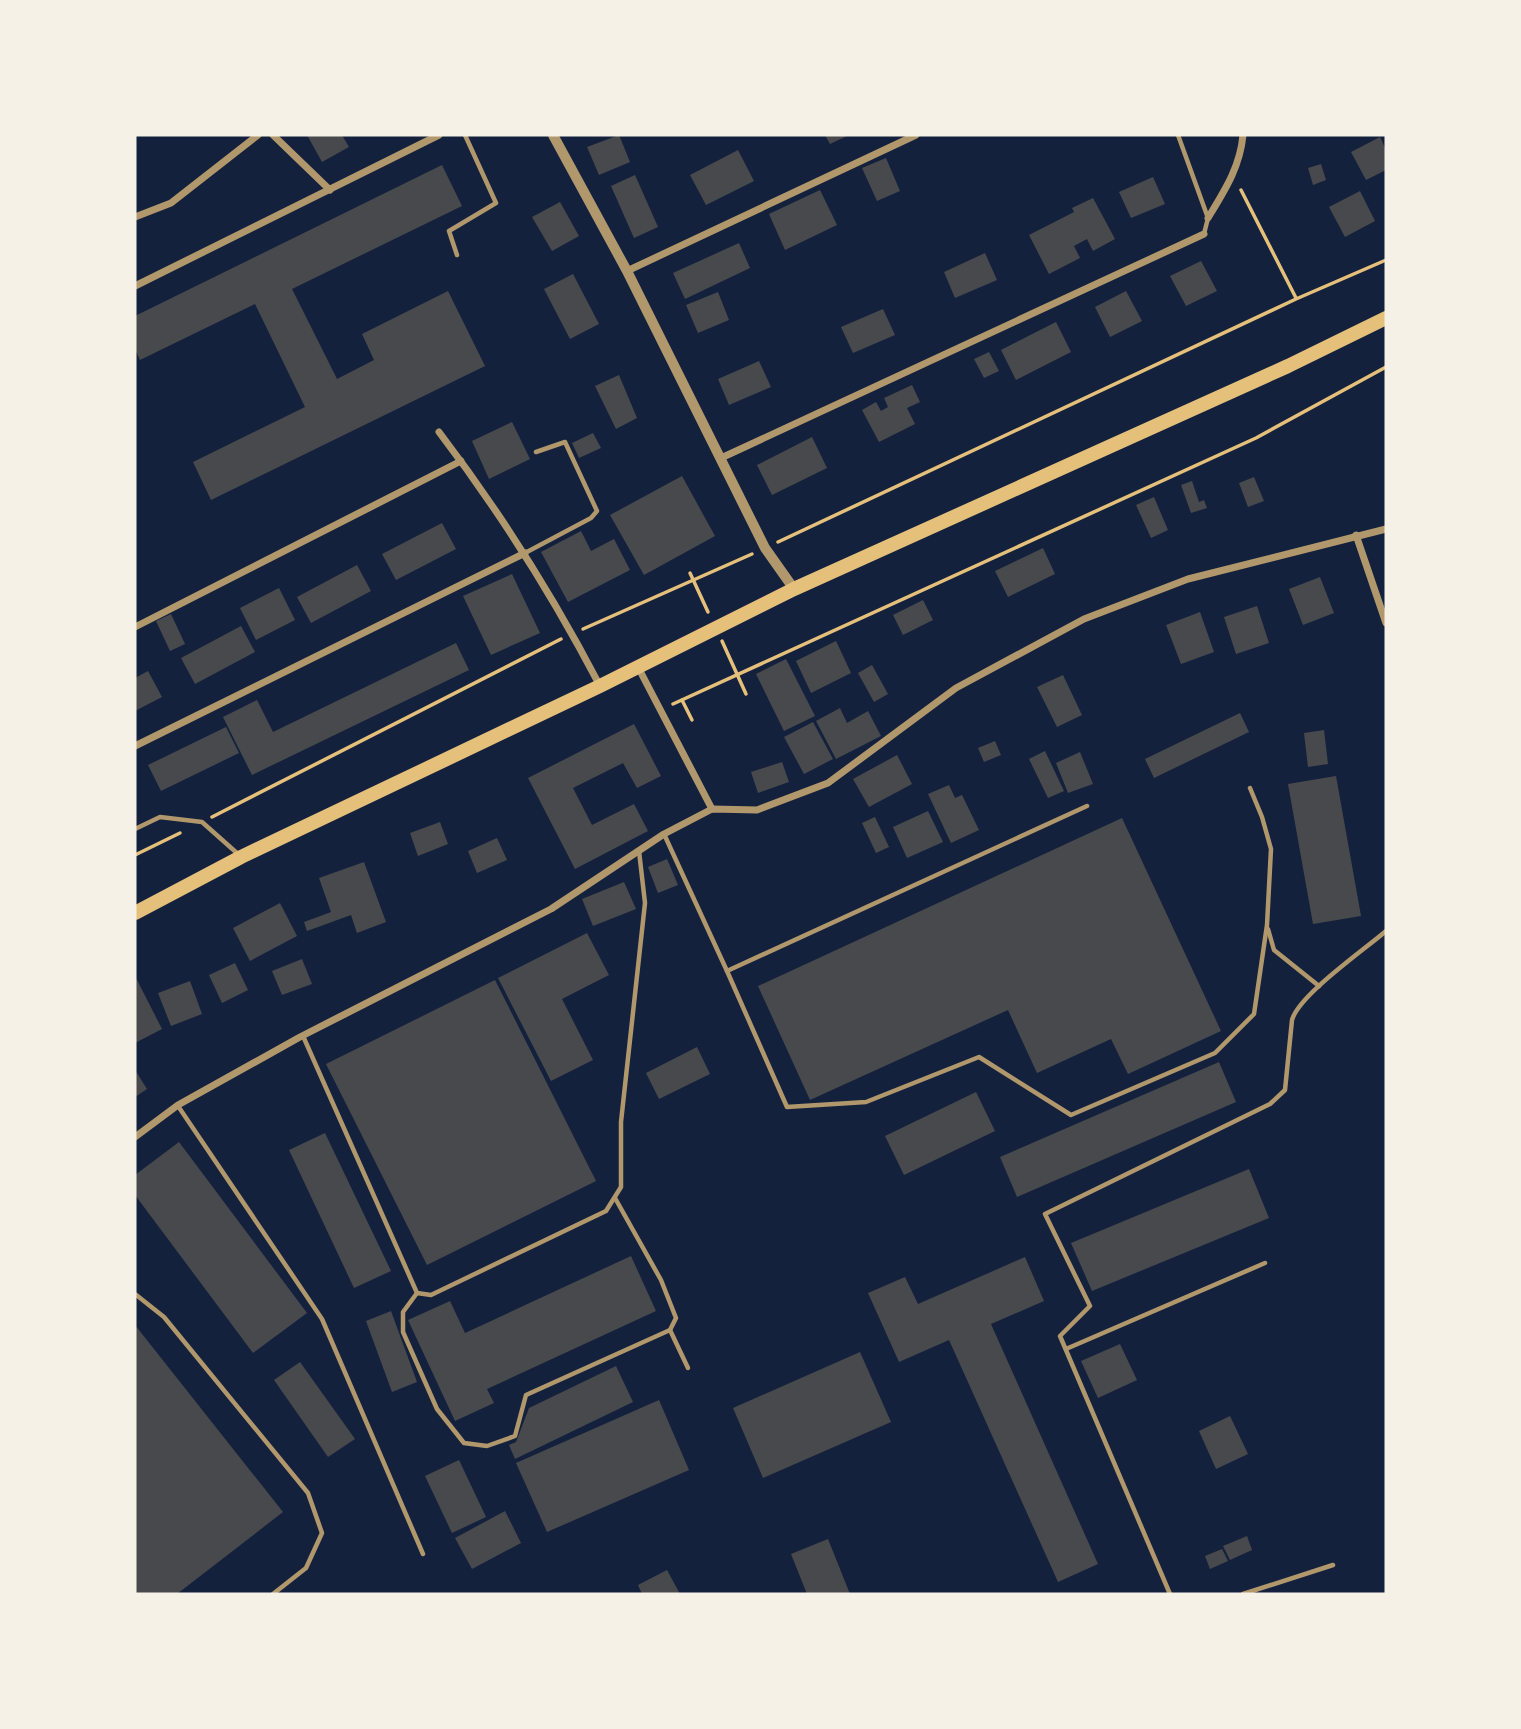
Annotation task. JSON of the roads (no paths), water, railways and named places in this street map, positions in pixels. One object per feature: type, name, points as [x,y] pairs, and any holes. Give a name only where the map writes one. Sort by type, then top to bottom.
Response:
[{"type":"main road","points":[[135,914],[241,857],[600,686],[794,589],[1288,366],[1386,318]]},
{"type":"street","points":[[135,217],[171,203],[258,135]]},
{"type":"street","points":[[273,135],[330,190]]},
{"type":"street","points":[[135,286],[439,135]]},
{"type":"street","points":[[553,135],[626,271],[765,548],[794,589]]},
{"type":"street","points":[[626,271],[916,135]]},
{"type":"street","points":[[1208,218],[1234,175],[1242,151],[1243,135]]},
{"type":"street","points":[[721,458],[1204,234]]},
{"type":"street","points":[[439,432],[525,553],[573,633],[600,686]]},
{"type":"street","points":[[135,627],[461,461]]},
{"type":"street","points":[[135,1137],[178,1105],[302,1035],[551,909],[664,834],[712,809],[757,810],[828,783],[956,688],[1084,619],[1188,579],[1386,529]]},
{"type":"street","points":[[1356,535],[1386,624]]},
{"type":"street","points":[[135,746],[525,553]]},
{"type":"street","points":[[638,667],[712,809]]},
{"type":"lane","points":[[457,256],[449,231],[496,203],[465,135]]},
{"type":"lane","points":[[1178,135],[1208,218],[1204,234]]},
{"type":"lane","points":[[525,553],[591,518],[597,511],[565,442],[536,452]]},
{"type":"lane","points":[[664,834],[787,1107],[866,1102],[979,1057],[1071,1115],[1215,1053],[1254,1014],[1267,925],[1271,849],[1250,788]]},
{"type":"lane","points":[[727,971],[1087,806]]},
{"type":"lane","points":[[135,830],[160,817],[202,822],[241,857]]},
{"type":"lane","points":[[417,1293],[431,1295],[606,1211],[621,1187],[621,1122],[645,903],[639,851]]},
{"type":"lane","points":[[1267,925],[1274,950],[1320,986]]},
{"type":"lane","points":[[1170,1594],[1060,1336],[1090,1306],[1045,1214],[1270,1104],[1285,1090],[1294,1010],[1386,931]]},
{"type":"lane","points":[[302,1035],[417,1293]]},
{"type":"lane","points":[[178,1105],[322,1319],[423,1554]]},
{"type":"lane","points":[[417,1293],[403,1312],[403,1332],[437,1409],[464,1443],[488,1446],[515,1436],[526,1395],[670,1330],[676,1318],[661,1279],[615,1198]]},
{"type":"lane","points":[[1066,1349],[1265,1263]]},
{"type":"lane","points":[[135,1294],[164,1317],[308,1493],[321,1533],[306,1568],[273,1594]]},
{"type":"lane","points":[[670,1330],[688,1368]]},
{"type":"lane","points":[[1243,1594],[1333,1564]]}]
